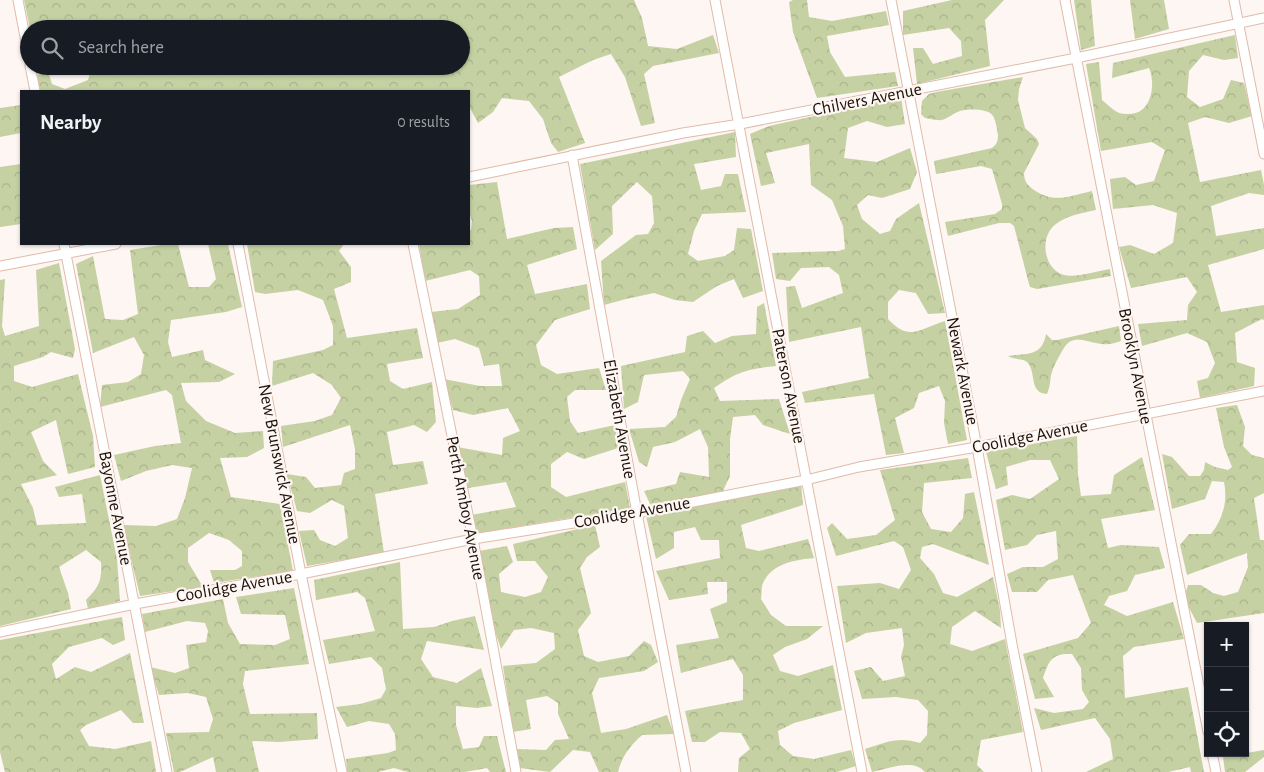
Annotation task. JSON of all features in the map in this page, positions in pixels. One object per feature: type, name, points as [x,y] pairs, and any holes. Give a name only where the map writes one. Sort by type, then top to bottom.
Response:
[{"type":"street","points":[[18,0],[22,20]]},
{"type":"street","name":"Paterson Avenue","points":[[715,0],[862,772]]},
{"type":"street","name":"Newark Avenue","points":[[891,0],[1037,772]]},
{"type":"street","name":"Brooklyn Avenue","points":[[1065,0],[1204,712]]},
{"type":"street","points":[[1234,0],[1264,154]]},
{"type":"street","name":"Chilvers Avenue","points":[[470,176],[1076,58],[1264,18]]},
{"type":"street","points":[[32,75],[35,90]]},
{"type":"street","name":"Elizabeth Avenue","points":[[572,155],[686,772]]},
{"type":"street","name":"Bayonne Avenue","points":[[64,245],[167,772]]},
{"type":"street","points":[[0,266],[110,245]]},
{"type":"street","name":"New Brunswick Avenue","points":[[238,245],[301,574],[342,772]]},
{"type":"street","name":"Perth Amboy Avenue","points":[[413,245],[473,539],[516,772]]},
{"type":"street","name":"Coolidge Avenue","points":[[0,632],[473,539],[637,512],[806,480],[859,467],[977,447],[1264,391]]},
{"type":"street","points":[[1213,757],[1216,772]]},
{"type":"green space","points":[[24,0],[634,0],[642,18],[648,46],[677,49],[713,35],[719,53],[653,66],[644,74],[655,123],[641,126],[625,77],[611,54],[593,60],[559,77],[585,143],[558,152],[551,143],[543,119],[529,101],[502,98],[493,112],[478,123],[470,108],[470,90],[40,90],[37,75],[49,75],[52,84],[65,89],[88,80],[89,75],[470,75],[470,20],[28,20]]},
{"type":"green space","points":[[793,0],[807,0],[809,17],[832,21],[886,11],[889,25],[827,36],[830,52],[845,77],[895,72],[898,86],[817,98],[793,32],[789,2]]},
{"type":"green space","points":[[952,0],[1004,0],[985,20],[990,66],[917,84],[913,48],[923,48],[933,64],[962,56],[961,41],[949,28],[903,35],[903,11]]},
{"type":"green space","points":[[1074,0],[1091,0],[1095,46],[1081,50]]},
{"type":"green space","points":[[1130,0],[1164,0],[1169,29],[1135,39]]},
{"type":"green space","points":[[1235,35],[1238,58],[1224,60],[1203,55],[1189,71],[1187,97],[1200,107],[1223,99],[1231,80],[1244,83],[1252,116],[1229,123],[1205,117],[1188,123],[1200,182],[1261,170],[1264,195],[1249,193],[1211,206],[1216,236],[1264,228],[1264,249],[1208,265],[1221,312],[1264,305],[1264,320],[1262,319],[1235,333],[1237,362],[1255,368],[1254,386],[1200,398],[1197,381],[1208,378],[1215,363],[1207,342],[1187,333],[1142,346],[1138,324],[1187,320],[1188,305],[1197,292],[1187,277],[1131,288],[1119,247],[1130,245],[1154,254],[1173,243],[1177,213],[1153,205],[1113,209],[1110,179],[1125,177],[1136,185],[1154,181],[1165,150],[1152,142],[1101,151],[1086,64],[1099,62],[1102,100],[1118,113],[1137,113],[1147,104],[1152,90],[1149,68],[1112,78],[1113,63]]},
{"type":"green space","points":[[1023,77],[1018,100],[1025,128],[1037,139],[1039,144],[1024,173],[1026,183],[1042,194],[1056,198],[1092,191],[1096,210],[1065,218],[1051,229],[1047,236],[1046,244],[1048,259],[1057,272],[1064,275],[1080,275],[1110,269],[1111,276],[1037,289],[1030,287],[1014,226],[1010,223],[999,223],[948,236],[945,222],[995,214],[1002,209],[1002,204],[992,169],[981,166],[936,174],[934,161],[992,148],[997,141],[997,128],[993,116],[982,110],[960,111],[940,120],[926,118],[921,114],[922,101],[929,94],[936,92]]},
{"type":"green space","points":[[901,97],[905,124],[887,127],[867,121],[848,128],[844,158],[877,162],[910,148],[917,172],[910,189],[882,198],[868,195],[857,205],[862,219],[880,234],[890,231],[896,219],[919,203],[945,313],[928,314],[916,293],[899,290],[888,302],[888,319],[895,326],[908,332],[915,332],[945,321],[967,440],[948,444],[944,423],[945,401],[939,386],[919,393],[914,408],[895,418],[904,453],[886,455],[874,394],[805,403],[802,392],[869,378],[861,327],[789,342],[786,287],[795,286],[802,308],[843,293],[839,275],[829,267],[801,268],[790,281],[776,279],[772,253],[838,251],[845,249],[843,226],[832,200],[811,185],[809,144],[766,153],[775,183],[761,186],[750,134],[769,126]]},
{"type":"green space","points":[[20,105],[20,133],[0,137],[0,108]]},
{"type":"green space","points":[[735,132],[736,157],[694,164],[701,190],[721,186],[725,174],[738,174],[746,212],[702,214],[694,231],[688,254],[698,261],[725,256],[734,250],[737,228],[751,229],[763,291],[743,298],[734,279],[717,286],[693,302],[675,300],[654,293],[604,305],[601,261],[636,235],[648,234],[654,223],[652,196],[637,182],[612,206],[613,234],[595,250],[580,164]]},
{"type":"green space","points":[[20,164],[20,224],[0,227],[0,167]]},
{"type":"green space","points":[[497,182],[507,239],[554,228],[573,227],[577,249],[527,265],[535,294],[587,284],[590,309],[555,320],[536,345],[541,365],[557,374],[599,368],[606,390],[575,390],[567,397],[570,421],[578,433],[615,425],[618,448],[584,459],[567,452],[551,464],[551,487],[566,497],[625,482],[630,508],[474,534],[471,515],[516,507],[506,482],[468,488],[457,447],[502,455],[503,438],[520,431],[508,408],[473,415],[453,410],[444,379],[480,386],[502,386],[499,364],[484,366],[479,348],[455,339],[437,343],[431,312],[458,309],[480,295],[479,276],[470,270],[425,281],[419,245],[470,245],[472,221],[470,215],[470,185]]},
{"type":"green space","points":[[161,245],[178,245],[189,287],[209,287],[216,279],[208,245],[228,245],[242,307],[226,312],[171,320],[168,342],[172,357],[203,350],[205,360],[235,374],[219,382],[181,383],[186,401],[206,421],[235,433],[263,431],[264,448],[247,457],[220,458],[231,497],[280,504],[293,571],[214,583],[210,570],[235,570],[242,566],[242,551],[229,540],[209,533],[188,548],[188,562],[203,587],[140,596],[123,525],[156,526],[177,519],[185,498],[192,468],[172,465],[146,471],[121,481],[114,455],[155,446],[181,443],[172,395],[166,390],[100,407],[102,385],[128,382],[141,374],[144,355],[134,337],[93,353],[76,264],[93,256],[105,319],[123,320],[138,314],[130,250]]},
{"type":"green space","points":[[247,245],[343,245],[339,251],[351,267],[351,282],[334,289],[347,338],[417,328],[423,358],[387,364],[390,381],[403,389],[432,382],[436,422],[427,432],[414,425],[387,432],[393,465],[423,461],[428,484],[375,494],[384,553],[307,566],[299,531],[314,530],[320,540],[335,546],[348,538],[344,506],[332,500],[310,513],[297,511],[287,474],[306,477],[315,488],[341,485],[344,473],[355,469],[355,449],[350,425],[283,447],[281,426],[315,421],[332,415],[341,398],[332,385],[313,373],[272,386],[273,361],[323,350],[333,345],[333,326],[323,300],[298,290],[265,294],[255,292]]},
{"type":"green space","points":[[59,263],[75,349],[73,358],[51,352],[43,357],[14,366],[14,381],[32,387],[78,374],[93,436],[95,467],[68,474],[56,420],[31,432],[43,461],[57,475],[21,484],[33,508],[37,525],[86,523],[82,494],[59,497],[55,487],[100,475],[117,559],[120,601],[88,609],[86,600],[99,583],[101,562],[86,550],[59,567],[68,593],[71,609],[0,626],[0,280],[5,279],[2,326],[5,336],[39,326],[36,270]]},
{"type":"green space","points":[[764,303],[776,366],[744,372],[714,388],[720,401],[779,399],[790,434],[763,425],[755,415],[733,417],[730,439],[730,476],[722,493],[650,504],[644,491],[676,484],[680,472],[709,477],[708,447],[700,429],[675,442],[653,447],[647,467],[639,462],[629,429],[665,427],[676,417],[690,379],[683,371],[644,375],[638,402],[624,409],[621,366],[685,352],[687,336],[703,331],[715,343],[732,336],[756,334],[757,307]]},
{"type":"green space","points":[[1119,326],[1121,341],[1119,342],[1105,344],[1074,340],[1069,342],[1054,366],[1047,394],[1037,390],[1032,371],[1027,362],[1008,356],[1027,354],[1037,350],[1041,347],[1046,334],[1052,340],[1057,340]]},
{"type":"green space","points":[[1237,405],[1245,427],[1243,446],[1252,455],[1264,458],[1264,493],[1254,498],[1260,540],[1264,540],[1264,613],[1197,623],[1184,598],[1188,585],[1201,585],[1213,593],[1224,596],[1238,592],[1248,567],[1247,553],[1187,575],[1180,545],[1189,534],[1211,534],[1224,509],[1224,482],[1212,481],[1205,499],[1172,509],[1162,454],[1172,457],[1189,476],[1200,476],[1204,470],[1205,462],[1228,470],[1232,467],[1224,447],[1216,408]]},
{"type":"green space","points":[[1077,436],[1078,475],[1081,496],[1111,494],[1114,475],[1142,457],[1155,510],[1101,519],[1108,548],[1121,545],[1159,547],[1165,568],[1135,575],[1127,591],[1109,596],[1104,605],[1127,616],[1173,602],[1184,639],[1134,647],[1123,656],[1125,698],[1188,687],[1204,772],[1191,772],[1190,767],[1168,772],[1086,772],[1113,759],[1110,739],[1095,718],[1041,730],[1034,708],[1054,713],[1083,709],[1089,702],[1082,690],[1081,668],[1072,654],[1056,656],[1047,667],[1043,678],[1054,697],[1035,699],[1023,654],[1078,638],[1091,623],[1073,575],[1048,580],[1037,592],[1012,592],[1007,574],[1023,567],[1043,567],[1058,559],[1056,531],[1037,535],[1027,545],[1005,550],[996,500],[1012,495],[1030,499],[1059,479],[1050,460],[1030,460],[1006,467],[1008,485],[996,489],[986,452]]},
{"type":"green space","points":[[968,458],[972,478],[924,483],[922,512],[931,529],[951,532],[963,518],[965,494],[974,492],[989,565],[933,544],[922,547],[920,558],[934,574],[943,593],[957,597],[993,577],[1000,610],[1001,628],[975,611],[952,627],[950,644],[972,651],[1005,639],[1023,732],[981,740],[977,765],[984,772],[925,772],[920,768],[907,765],[872,772],[865,749],[899,740],[920,743],[927,735],[928,711],[918,700],[896,697],[862,699],[854,671],[871,667],[883,681],[905,676],[901,657],[904,645],[902,628],[866,633],[846,643],[837,586],[880,583],[899,589],[911,570],[903,547],[894,541],[836,556],[827,528],[832,523],[847,539],[876,535],[895,520],[880,470]]},
{"type":"green space","points":[[801,483],[803,505],[741,525],[746,548],[759,551],[808,539],[814,558],[785,564],[772,571],[763,583],[761,599],[771,615],[786,626],[823,626],[807,639],[785,647],[773,655],[780,671],[798,676],[833,665],[842,710],[794,723],[778,731],[780,745],[793,756],[814,759],[851,750],[856,766],[837,772],[738,772],[739,758],[750,749],[741,733],[720,732],[705,742],[692,742],[685,711],[743,700],[743,675],[733,659],[681,673],[676,645],[719,638],[710,609],[727,602],[727,582],[707,582],[708,594],[669,600],[656,571],[720,558],[719,540],[701,540],[695,527],[674,532],[674,548],[656,559],[646,516]]},
{"type":"green space","points":[[595,525],[600,547],[587,557],[580,568],[591,613],[578,630],[584,656],[598,662],[629,656],[644,641],[651,645],[658,662],[644,671],[599,678],[592,693],[601,733],[626,729],[667,715],[674,734],[642,735],[627,752],[618,772],[599,772],[590,752],[573,750],[550,772],[520,768],[516,749],[546,750],[555,740],[569,739],[558,714],[558,703],[547,696],[526,700],[531,729],[513,732],[503,666],[536,663],[555,649],[554,633],[531,628],[514,630],[501,649],[492,622],[479,551],[507,546],[513,562],[499,574],[501,592],[525,597],[541,592],[548,577],[535,561],[517,561],[513,544]]},
{"type":"green space","points":[[400,562],[403,629],[434,627],[475,616],[484,650],[427,641],[421,659],[433,677],[457,683],[481,668],[492,706],[477,708],[456,706],[456,725],[463,749],[479,747],[484,736],[497,736],[506,772],[490,772],[487,768],[465,772],[408,772],[394,768],[378,772],[347,772],[346,759],[388,753],[396,750],[395,734],[389,724],[369,721],[347,727],[336,707],[360,704],[381,698],[386,689],[382,668],[371,657],[329,664],[323,640],[375,631],[365,598],[357,592],[316,600],[314,580]]},
{"type":"green space","points":[[294,588],[309,664],[245,671],[243,684],[250,714],[317,713],[318,739],[279,742],[252,741],[259,772],[216,772],[213,757],[180,772],[174,772],[166,733],[209,732],[213,719],[206,697],[188,693],[159,695],[150,667],[175,673],[189,668],[186,645],[206,642],[208,631],[205,623],[187,621],[145,632],[142,614],[223,599],[228,623],[240,644],[275,645],[290,639],[285,615],[241,614],[236,597]]},
{"type":"green space","points":[[122,617],[125,640],[113,645],[102,638],[69,647],[52,664],[56,679],[75,667],[91,672],[130,653],[144,723],[133,723],[121,710],[86,725],[80,730],[89,746],[115,749],[151,741],[156,772],[5,772],[0,752],[0,640]]},
{"type":"green space","points":[[1264,750],[1264,757],[1245,772],[1225,772],[1223,757],[1249,757],[1249,753]]}]
